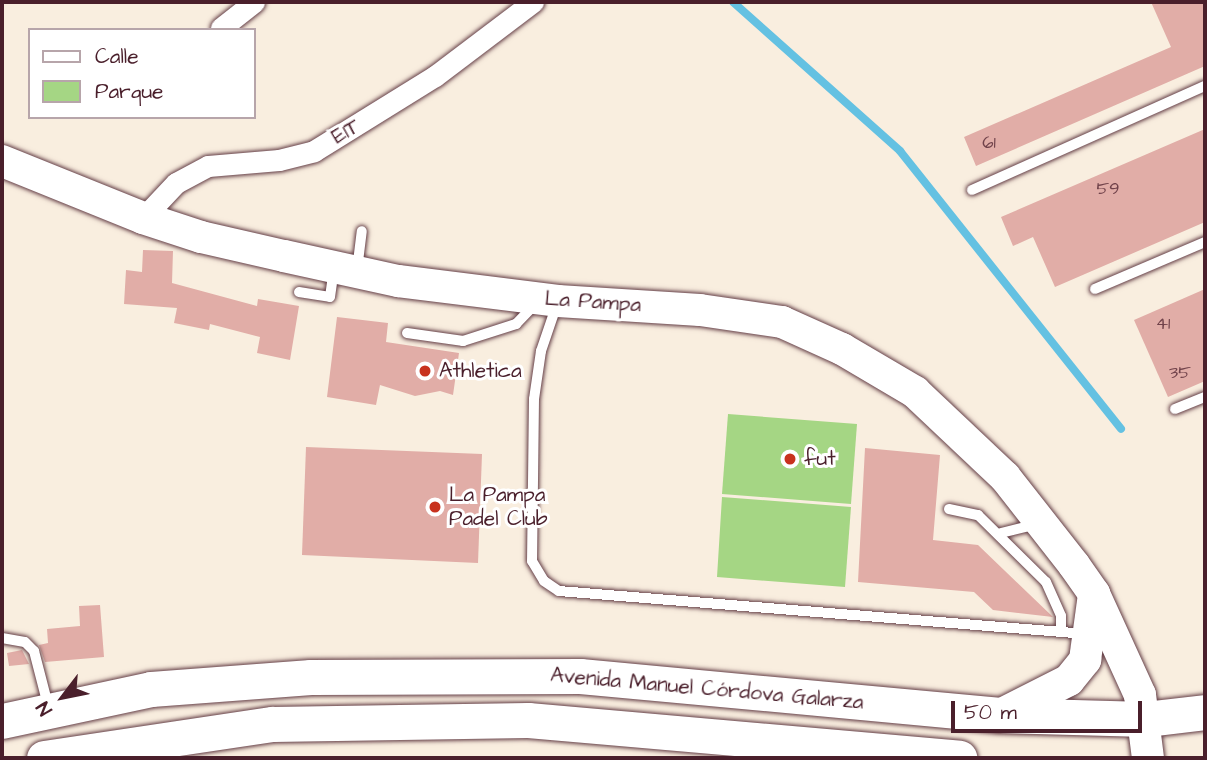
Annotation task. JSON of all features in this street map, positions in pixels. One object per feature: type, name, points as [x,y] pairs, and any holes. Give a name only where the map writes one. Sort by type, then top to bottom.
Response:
[{"type":"main road","name":"Avenida Manuel Córdova Galarza","points":[[2,721],[48,708],[151,689],[311,677],[580,676],[1000,715],[1146,719],[1205,712]]},
{"type":"main road","points":[[807,747],[810,696]]},
{"type":"main road","points":[[44,758],[272,724],[501,720],[959,758]]},
{"type":"street","points":[[221,27],[254,2]]},
{"type":"street","name":"E1T","points":[[143,218],[176,183],[208,166],[279,160],[314,151],[435,76],[533,2]]},
{"type":"street","name":"La Pampa","points":[[2,161],[143,218],[201,237],[398,281],[549,300],[700,310],[782,323],[842,349],[915,392],[1005,477],[1041,523],[1094,594],[1140,695],[1146,719],[1148,758]]},
{"type":"street","points":[[1000,715],[1069,680],[1085,660],[1075,632],[1094,594]]},
{"type":"lane","points":[[972,190],[1205,86]]},
{"type":"lane","points":[[299,292],[330,297],[362,231]]},
{"type":"lane","points":[[1095,289],[1205,242]]},
{"type":"lane","points":[[407,333],[463,341],[516,324],[549,300]]},
{"type":"lane","points":[[549,300],[534,399],[532,561],[544,581],[559,590],[1001,630],[1075,632]]},
{"type":"lane","points":[[1175,409],[1205,397]]},
{"type":"lane","points":[[949,509],[978,515],[1001,533],[1046,582],[1061,616],[1075,632]]},
{"type":"lane","points":[[1001,533],[1041,523]]},
{"type":"lane","points":[[2,638],[25,642],[34,651],[48,708]]},
{"type":"green space","name":"fut","points":[[728,414],[857,424],[851,504],[722,494]]},
{"type":"green space","name":"fut","points":[[722,497],[851,507],[845,587],[717,577]]},
{"type":"building","points":[[1151,2],[1205,2],[1205,66],[976,166],[964,137],[1171,47]]},
{"type":"building","points":[[1205,129],[1205,222],[1055,287],[1033,237],[1013,246],[1001,217]]},
{"type":"building","points":[[143,250],[173,251],[172,283],[257,306],[258,299],[299,306],[290,360],[257,353],[260,337],[210,324],[209,330],[174,323],[177,308],[124,304],[126,270],[142,272]]},
{"type":"building","points":[[1205,289],[1205,381],[1168,397],[1134,320]]},
{"type":"building","points":[[337,317],[388,323],[386,342],[459,353],[453,395],[440,391],[415,396],[380,385],[376,405],[327,397]]},
{"type":"building","points":[[306,447],[482,454],[478,563],[302,555]]},
{"type":"building","points":[[865,448],[940,455],[933,540],[978,545],[1053,617],[993,610],[974,592],[858,582]]},
{"type":"building","points":[[100,605],[104,657],[45,662],[39,645],[48,643],[47,629],[80,626],[79,606]]},
{"type":"building","points":[[22,650],[29,664],[9,666],[7,653]]},
{"type":"waterway","points":[[733,2],[900,151],[1121,429]]},
{"type":"place","name":"Athletica","points":[[425,371]]},
{"type":"place","name":"fut","points":[[790,459]]},
{"type":"place","name":"La Pampa Padel Club","points":[[435,507]]}]
